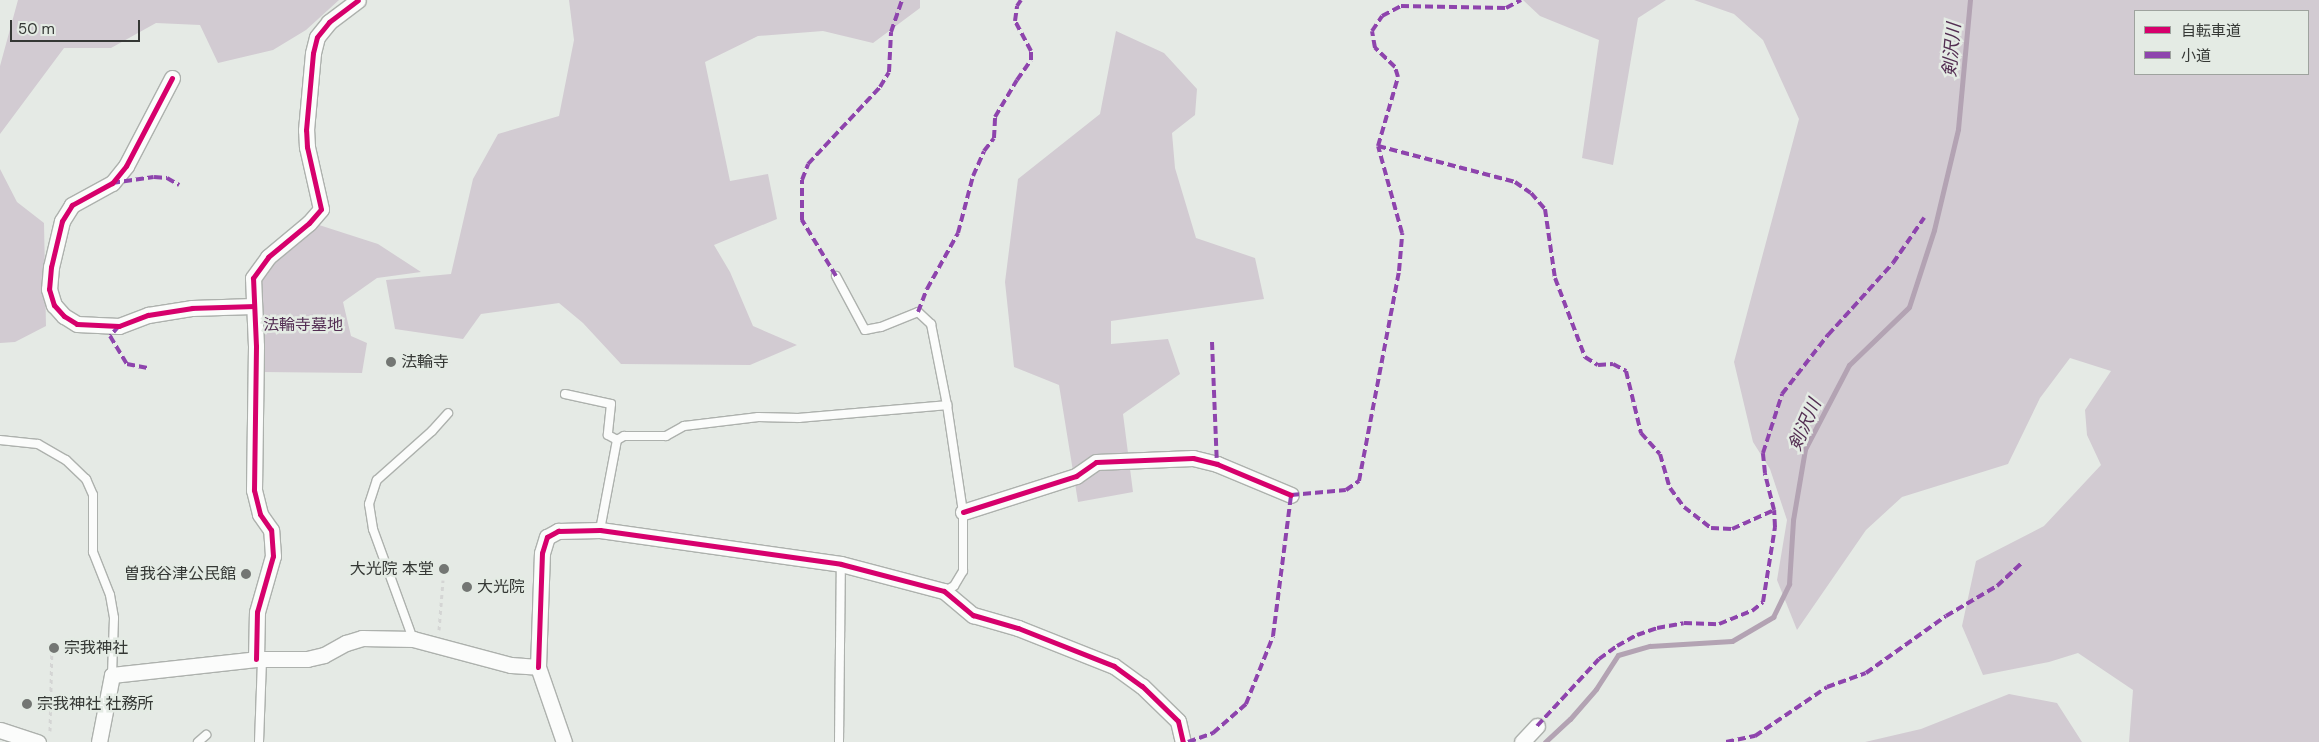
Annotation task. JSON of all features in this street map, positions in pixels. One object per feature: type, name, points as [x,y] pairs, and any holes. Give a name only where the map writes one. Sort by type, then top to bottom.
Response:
[{"type":"street","points":[[259,659],[257,612],[273,556],[270,530],[260,514],[254,490],[256,346],[253,278],[268,257],[309,223],[321,209],[307,148],[306,130],[313,53],[317,37],[329,22],[358,0]]},
{"type":"street","points":[[172,78],[126,166],[112,183],[72,205],[62,221],[51,267],[49,289],[54,305],[64,316],[77,324],[110,326],[119,326],[148,315],[192,308],[253,306]]},
{"type":"street","points":[[963,512],[1076,476],[1096,462],[1194,458],[1217,464],[1291,495]]},
{"type":"street","points":[[564,742],[538,667],[542,553],[547,537],[558,530],[600,530],[841,564],[944,591],[973,615],[1018,628],[1114,666],[1142,686],[1178,721],[1183,742]]},
{"type":"street","points":[[99,742],[112,675],[259,659],[307,659],[324,655],[362,638],[413,639],[511,665],[538,667]]},
{"type":"street","points":[[1522,742],[1537,726]]},
{"type":"street","points":[[0,730],[38,742]]},
{"type":"lane","points":[[836,276],[865,330],[881,327],[918,312],[932,324],[947,405],[963,512],[963,571],[954,586],[944,591]]},
{"type":"lane","points":[[565,394],[611,404],[608,435],[617,440]]},
{"type":"lane","points":[[600,530],[617,440],[624,436],[666,436],[684,426],[758,417],[799,418],[947,405]]},
{"type":"lane","points":[[413,639],[373,529],[369,504],[377,480],[426,437],[448,413]]},
{"type":"lane","points":[[0,440],[38,444],[66,460],[86,480],[93,495],[93,552],[110,595],[114,618],[112,675]]},
{"type":"lane","points":[[839,742],[841,564]]},
{"type":"lane","points":[[259,659],[259,742]]},
{"type":"lane","points":[[198,742],[206,735]]},
{"type":"path","points":[[438,645],[443,580]]},
{"type":"path","points":[[50,732],[52,644]]},
{"type":"green space","points":[[18,0],[339,0],[306,30],[273,50],[218,63],[200,25],[156,23],[111,48],[64,48],[0,134],[0,66]]},
{"type":"green space","points":[[569,0],[920,0],[920,8],[873,43],[823,31],[758,36],[705,62],[730,181],[768,174],[777,219],[714,245],[730,272],[753,326],[797,345],[750,365],[621,364],[583,323],[559,303],[481,314],[463,339],[395,329],[386,280],[451,274],[473,179],[498,134],[559,116],[574,40]]},
{"type":"green space","points":[[1523,0],[1666,0],[1638,18],[1613,165],[1582,158],[1599,40],[1540,16]]},
{"type":"green space","points":[[1694,0],[2319,0],[2319,742],[2129,742],[2133,690],[2078,653],[2049,662],[1983,675],[1962,626],[1976,561],[2044,526],[2101,465],[2087,435],[2085,410],[2111,371],[2070,358],[2040,398],[2008,464],[1902,497],[1866,530],[1797,630],[1777,580],[1787,520],[1770,469],[1753,442],[1734,362],[1799,119],[1763,40],[1734,14]]},
{"type":"green space","points":[[1116,31],[1164,53],[1197,89],[1195,115],[1172,133],[1175,168],[1196,238],[1255,258],[1264,299],[1111,321],[1111,344],[1168,339],[1180,374],[1123,414],[1133,492],[1078,502],[1059,385],[1014,367],[1005,282],[1018,179],[1100,114]]},
{"type":"green space","points":[[0,169],[17,202],[44,223],[46,326],[15,342],[0,343]]},
{"type":"green space","name":"法輪寺墓地","points":[[319,225],[378,244],[421,272],[377,278],[343,302],[351,336],[367,343],[362,373],[262,372],[258,279],[274,260]]},
{"type":"green space","points":[[2009,694],[2057,703],[2082,742],[1865,742],[1921,729]]},
{"type":"waterway","name":"剣沢川","points":[[1545,742],[1570,719],[1596,689],[1618,655],[1650,646],[1732,641],[1773,617],[1789,584],[1793,520],[1805,449],[1849,365],[1909,307],[1934,230],[1958,129],[1970,0]]},
{"type":"marked path","points":[[836,276],[802,220],[802,180],[808,164],[880,87],[889,72],[891,32],[902,0]]},
{"type":"marked path","points":[[918,312],[927,289],[958,233],[973,176],[984,151],[994,138],[995,117],[1031,60],[1031,51],[1015,21],[1017,6],[1021,0]]},
{"type":"marked path","points":[[1188,742],[1213,733],[1246,704],[1273,636],[1291,495],[1346,490],[1359,481],[1399,271],[1402,233],[1378,146],[1398,77],[1395,67],[1375,48],[1372,31],[1382,16],[1401,6],[1506,8],[1521,0]]},
{"type":"marked path","points":[[1378,146],[1515,182],[1531,193],[1545,209],[1555,278],[1585,357],[1598,365],[1613,364],[1626,371],[1641,433],[1660,454],[1670,488],[1684,507],[1711,528],[1732,529],[1774,510]]},
{"type":"marked path","points":[[112,183],[154,177],[167,178],[179,185]]},
{"type":"marked path","points":[[1537,726],[1599,659],[1637,635],[1657,628],[1684,623],[1719,624],[1752,611],[1763,602],[1775,527],[1774,510],[1765,473],[1763,453],[1782,394],[1828,335],[1893,263],[1924,218]]},
{"type":"marked path","points":[[119,326],[110,336],[127,364],[148,368]]},
{"type":"marked path","points":[[1212,342],[1217,464]]},
{"type":"marked path","points":[[1726,742],[1755,736],[1827,687],[1866,673],[1946,616],[1997,586],[2021,564]]},
{"type":"cycle path","points":[[256,659],[257,612],[273,556],[271,530],[260,514],[254,490],[256,346],[253,278],[268,257],[309,223],[321,209],[307,147],[306,130],[313,53],[317,37],[329,22],[358,0]]},
{"type":"cycle path","points":[[172,78],[126,166],[112,183],[72,205],[62,221],[51,267],[49,289],[54,305],[64,316],[77,324],[119,326],[148,315],[192,308],[253,306]]},
{"type":"cycle path","points":[[963,512],[1076,476],[1096,462],[1193,458],[1217,464],[1291,495]]},
{"type":"cycle path","points":[[538,667],[542,553],[547,537],[558,531],[600,530],[841,564],[944,591],[973,615],[1018,628],[1114,666],[1142,686],[1178,721],[1183,742]]},
{"type":"place","name":"法輪寺","points":[[391,362]]},
{"type":"place","name":"大光院 本堂","points":[[444,569]]},
{"type":"place","name":"曽我谷津公民館","points":[[246,574]]},
{"type":"place","name":"大光院","points":[[467,587]]},
{"type":"place","name":"宗我神社","points":[[54,648]]},
{"type":"place","name":"宗我神社 社務所","points":[[27,704]]}]
